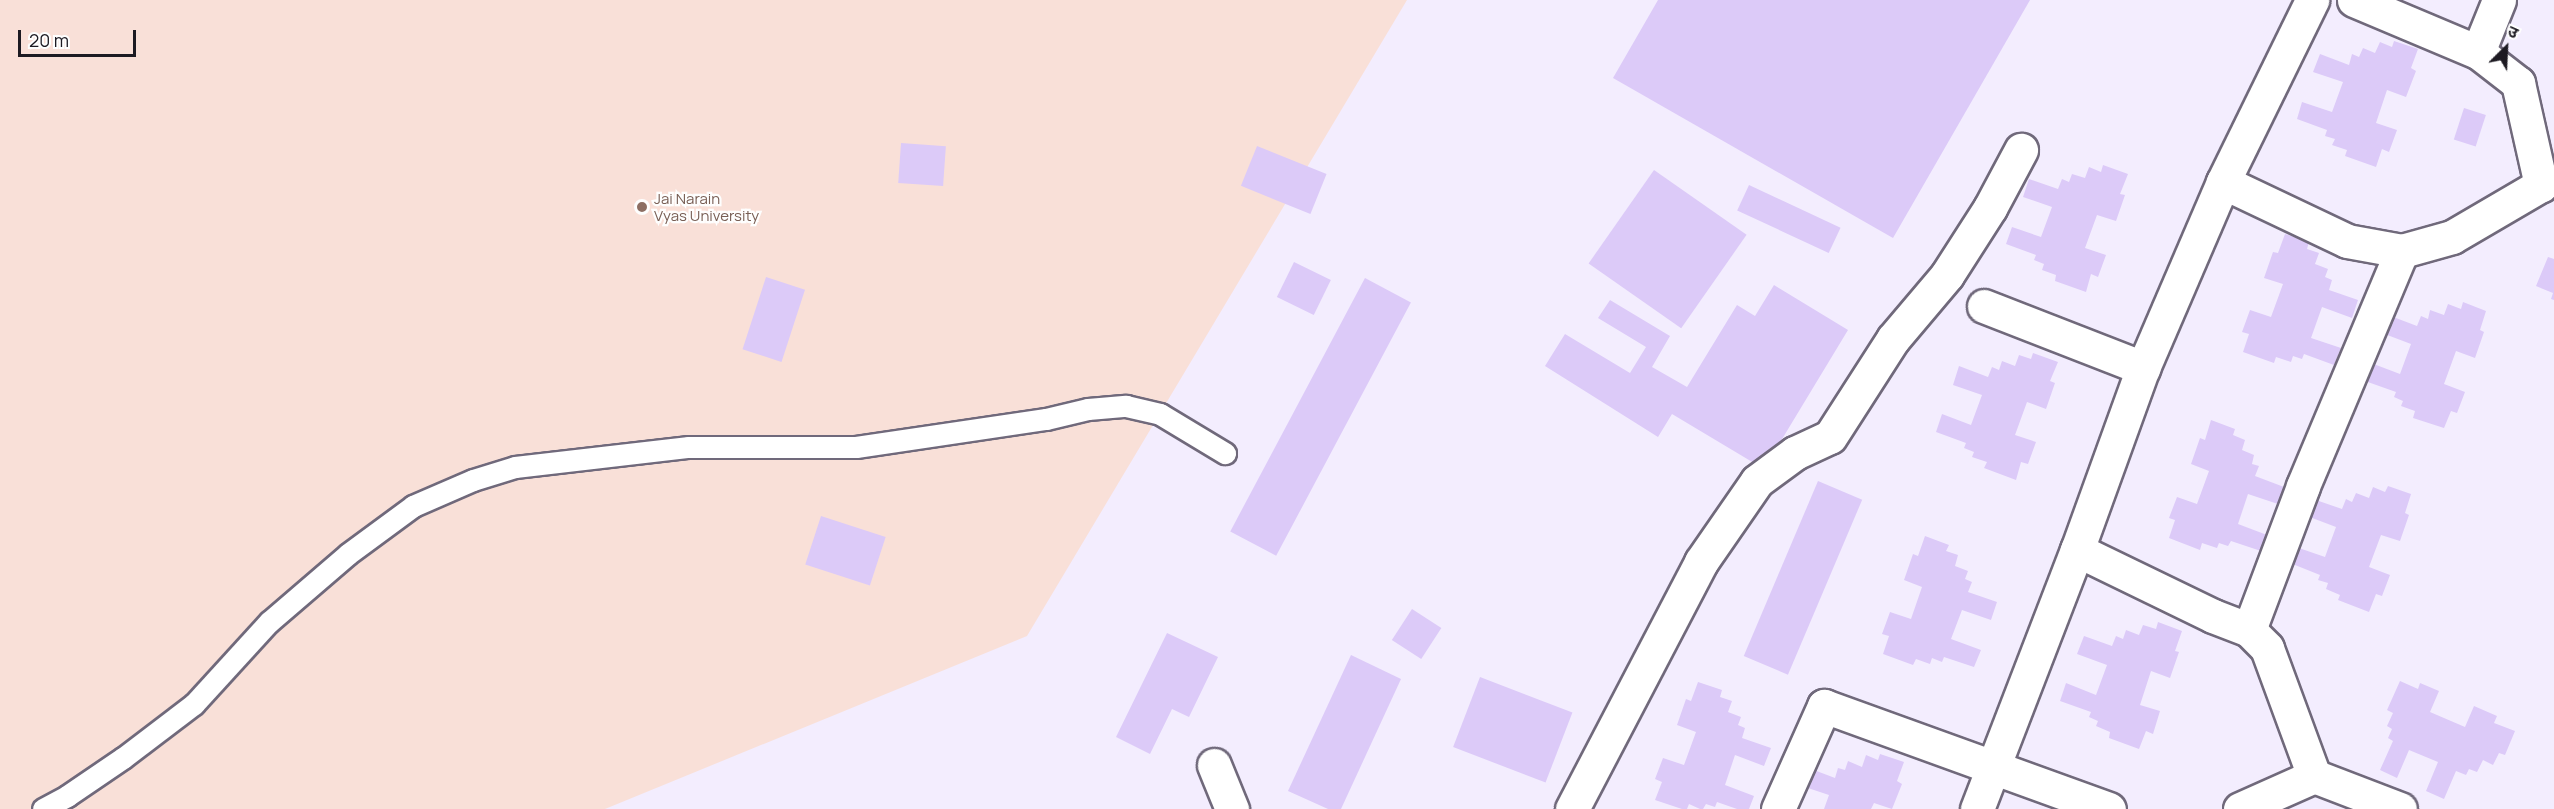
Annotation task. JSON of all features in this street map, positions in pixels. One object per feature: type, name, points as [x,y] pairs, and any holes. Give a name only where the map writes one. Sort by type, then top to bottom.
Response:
[{"type":"street","points":[[1977,809],[2077,550],[2143,368],[2223,183],[2312,0]]},
{"type":"street","points":[[2223,183],[2347,241],[2402,251],[2452,237],[2547,188],[2518,83],[2478,52],[2354,0]]},
{"type":"street","points":[[2478,52],[2499,0]]},
{"type":"street","points":[[1572,809],[1701,562],[1757,481],[1795,453],[1830,437],[1893,339],[1947,275],[1990,208],[2020,150]]},
{"type":"street","points":[[2248,630],[2303,486],[2402,251]]},
{"type":"street","points":[[1984,306],[2143,368]]},
{"type":"street","points":[[2077,550],[2213,616],[2248,630],[2267,648],[2313,776]]},
{"type":"street","points":[[1778,809],[1824,706],[1994,765],[2109,809]]},
{"type":"street","points":[[1214,765],[1232,809]]},
{"type":"street","points":[[2240,809],[2313,776],[2400,809]]},
{"type":"lane","points":[[43,809],[67,796],[123,758],[194,704],[269,622],[348,554],[413,506],[473,480],[515,467],[689,447],[856,447],[1046,418],[1088,409],[1126,406],[1160,414],[1225,453]]},
{"type":"shaded area","name":"Jai Narain Vyas University","points":[[0,0],[1407,0],[1027,636],[605,809],[0,809]]},
{"type":"building","points":[[1658,0],[2030,0],[1893,238],[1613,78]]},
{"type":"building","points":[[2394,41],[2418,49],[2411,68],[2416,71],[2406,97],[2387,90],[2376,123],[2397,130],[2389,152],[2382,149],[2376,167],[2345,156],[2347,150],[2332,145],[2335,139],[2325,136],[2327,130],[2297,119],[2302,102],[2332,112],[2343,82],[2313,72],[2320,54],[2349,65],[2352,54],[2359,57],[2363,48],[2375,53],[2380,42],[2392,47]]},
{"type":"building","points":[[2464,108],[2486,115],[2476,146],[2454,139]]},
{"type":"building","points":[[901,143],[946,146],[943,186],[898,183]]},
{"type":"building","points":[[1257,146],[1327,174],[1310,214],[1241,186]]},
{"type":"building","points":[[2103,165],[2128,174],[2120,194],[2125,195],[2116,221],[2097,215],[2085,248],[2106,255],[2098,277],[2091,274],[2086,292],[2055,281],[2056,275],[2042,270],[2044,264],[2034,260],[2036,255],[2006,244],[2012,227],[2041,237],[2052,207],[2023,197],[2029,179],[2058,189],[2062,179],[2069,182],[2072,174],[2085,178],[2089,167],[2101,172]]},
{"type":"building","points":[[1654,170],[1747,235],[1681,328],[1589,263]]},
{"type":"building","points":[[1749,185],[1841,228],[1829,253],[1737,210]]},
{"type":"building","points":[[2285,234],[2309,242],[2307,249],[2319,253],[2315,264],[2328,269],[2325,277],[2332,280],[2329,290],[2358,300],[2352,318],[2322,307],[2311,338],[2341,348],[2334,365],[2304,354],[2302,359],[2293,356],[2291,362],[2276,357],[2274,363],[2243,352],[2249,334],[2242,332],[2250,310],[2271,317],[2283,284],[2264,278],[2273,252],[2278,253]]},
{"type":"building","points":[[2548,257],[2554,259],[2554,300],[2551,299],[2553,293],[2536,286]]},
{"type":"building","points":[[1294,262],[1331,280],[1314,315],[1277,297]]},
{"type":"building","points":[[766,277],[805,290],[782,362],[743,349]]},
{"type":"building","points":[[1365,278],[1411,302],[1276,556],[1230,531]]},
{"type":"building","points":[[1774,285],[1848,330],[1764,469],[1672,414],[1658,437],[1545,366],[1565,334],[1630,373],[1646,347],[1598,318],[1610,300],[1670,336],[1652,367],[1687,387],[1737,305],[1755,316]]},
{"type":"building","points":[[2463,302],[2486,311],[2480,330],[2484,332],[2475,358],[2456,351],[2444,384],[2465,392],[2457,413],[2451,411],[2444,428],[2413,418],[2415,411],[2401,406],[2403,401],[2394,397],[2396,392],[2365,381],[2371,363],[2400,374],[2411,344],[2382,333],[2388,315],[2417,326],[2421,316],[2428,319],[2430,310],[2444,315],[2448,304],[2461,309]]},
{"type":"building","points":[[2033,353],[2058,362],[2050,381],[2055,383],[2046,409],[2027,402],[2015,435],[2036,442],[2028,464],[2021,462],[2016,480],[1984,468],[1987,462],[1972,457],[1974,452],[1964,448],[1966,443],[1936,432],[1942,414],[1971,425],[1982,395],[1953,385],[1959,366],[1988,377],[1992,367],[1999,370],[2002,361],[2015,366],[2019,355],[2031,359]]},
{"type":"building","points":[[2211,420],[2235,429],[2233,435],[2245,440],[2242,450],[2254,455],[2252,464],[2259,466],[2255,476],[2284,487],[2278,504],[2248,494],[2238,524],[2267,535],[2261,551],[2231,541],[2228,546],[2219,543],[2217,548],[2202,543],[2200,550],[2169,538],[2175,520],[2169,518],[2177,497],[2197,504],[2209,471],[2191,464],[2200,438],[2205,440]]},
{"type":"building","points":[[1818,481],[1862,500],[1788,675],[1744,656]]},
{"type":"building","points":[[2388,486],[2411,494],[2405,513],[2409,515],[2400,541],[2381,535],[2369,567],[2390,575],[2382,596],[2376,594],[2369,612],[2338,600],[2340,595],[2326,589],[2328,583],[2318,580],[2320,575],[2290,563],[2296,547],[2325,557],[2336,527],[2307,516],[2313,499],[2342,509],[2346,499],[2352,502],[2356,493],[2369,498],[2373,487],[2385,492]]},
{"type":"building","points":[[821,516],[886,537],[870,586],[805,565]]},
{"type":"building","points":[[1925,536],[1949,545],[1946,551],[1958,555],[1955,566],[1968,571],[1965,579],[1972,582],[1968,592],[1997,602],[1991,620],[1962,610],[1951,639],[1981,650],[1974,667],[1944,657],[1942,662],[1932,658],[1930,664],[1916,659],[1913,665],[1883,654],[1889,636],[1882,634],[1890,612],[1911,619],[1922,587],[1904,580],[1913,554],[1918,556]]},
{"type":"building","points":[[1412,609],[1441,628],[1421,659],[1392,640]]},
{"type":"building","points":[[2158,622],[2182,631],[2175,651],[2179,652],[2170,678],[2151,671],[2140,705],[2160,711],[2153,734],[2146,731],[2139,749],[2109,738],[2110,732],[2096,726],[2098,721],[2089,717],[2091,712],[2060,701],[2066,683],[2096,695],[2107,665],[2077,654],[2084,636],[2112,646],[2116,636],[2123,639],[2126,630],[2139,635],[2143,625],[2156,629]]},
{"type":"building","points":[[1167,633],[1218,657],[1189,717],[1172,709],[1150,754],[1116,737]]},
{"type":"building","points":[[1351,655],[1401,679],[1341,809],[1328,809],[1288,791]]},
{"type":"building","points":[[1480,677],[1572,712],[1546,782],[1453,747]]},
{"type":"building","points":[[2400,681],[2418,689],[2420,683],[2439,691],[2430,712],[2465,727],[2474,706],[2497,716],[2494,723],[2515,731],[2505,755],[2499,753],[2493,765],[2483,760],[2477,772],[2469,769],[2466,775],[2456,771],[2444,799],[2426,791],[2438,762],[2409,750],[2397,778],[2380,770],[2393,741],[2388,738],[2392,729],[2387,726],[2393,713],[2387,710]]},
{"type":"building","points":[[1698,682],[1722,690],[1720,697],[1732,701],[1728,712],[1741,717],[1738,725],[1745,728],[1742,738],[1771,748],[1764,766],[1735,755],[1725,785],[1754,796],[1749,809],[1737,809],[1717,802],[1715,807],[1706,804],[1703,809],[1700,809],[1689,804],[1687,809],[1682,809],[1655,800],[1662,782],[1655,779],[1663,758],[1684,765],[1696,732],[1677,725],[1686,699],[1691,701]]},
{"type":"building","points":[[1880,754],[1904,762],[1897,781],[1902,784],[1892,809],[1874,803],[1871,809],[1824,809],[1829,795],[1799,785],[1806,767],[1835,778],[1838,768],[1845,770],[1848,761],[1862,767],[1866,755],[1878,760]]},
{"type":"place","name":"Jai Narain Vyas University","points":[[642,207]]}]
